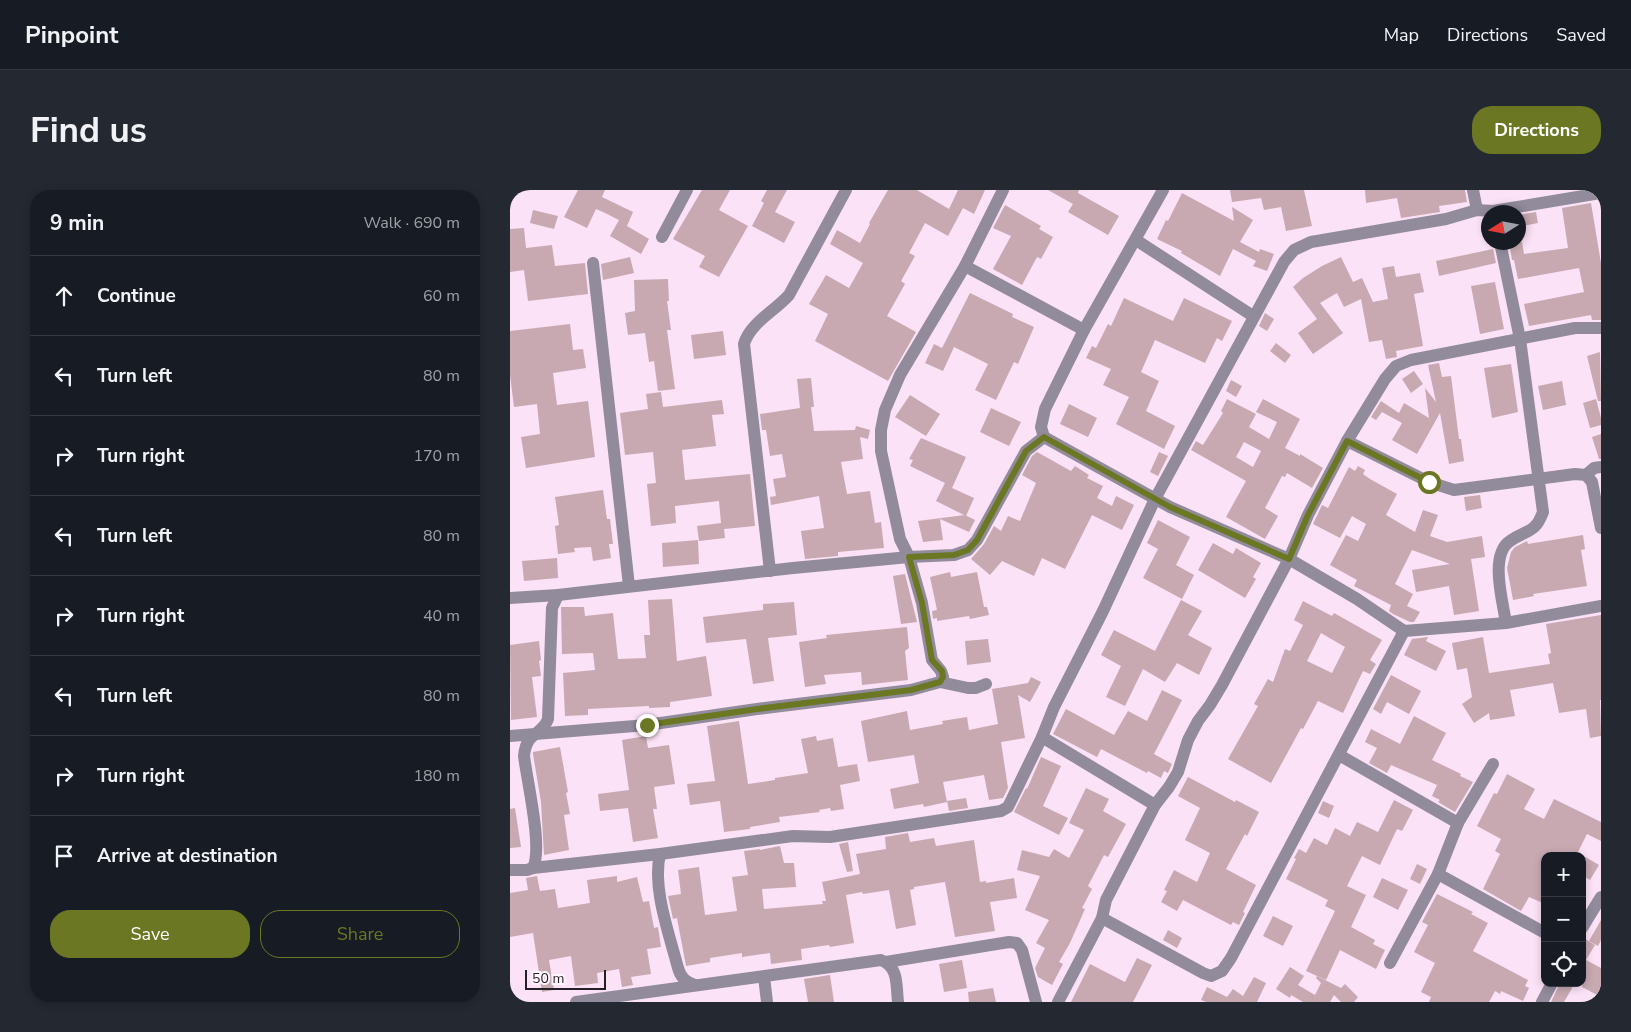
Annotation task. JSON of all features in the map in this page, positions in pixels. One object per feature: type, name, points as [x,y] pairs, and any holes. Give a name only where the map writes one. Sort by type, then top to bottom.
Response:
[{"type":"street","points":[[662,236],[687,190]]},
{"type":"street","points":[[770,571],[744,344],[746,336],[752,328],[781,305],[789,295],[846,190]]},
{"type":"street","points":[[940,682],[943,677],[942,671],[932,660],[922,603],[909,557],[900,539],[881,451],[881,430],[885,410],[900,375],[966,266],[1003,190]]},
{"type":"street","points":[[1164,190],[1084,330],[1045,409],[1041,427],[1044,437],[1155,499],[1289,559],[1357,599],[1404,631],[1506,623],[1601,606]]},
{"type":"street","points":[[1473,190],[1477,210]]},
{"type":"street","points":[[1526,206],[1601,193]]},
{"type":"street","points":[[510,870],[527,870],[793,836],[830,838],[1001,811],[1008,807],[1042,737],[1054,707],[1103,611],[1155,499],[1284,262],[1294,250],[1312,242],[1446,219],[1481,210]]},
{"type":"street","points":[[1136,240],[1253,316]]},
{"type":"street","points":[[1502,250],[1520,338],[1543,512],[1535,528],[1508,542],[1501,555],[1498,573],[1506,623]]},
{"type":"street","points":[[593,263],[629,586]]},
{"type":"street","points":[[966,266],[1084,330]]},
{"type":"street","points":[[1058,1002],[1102,918],[1106,900],[1155,805],[1178,772],[1192,734],[1222,685],[1289,559],[1308,515],[1347,441],[1385,379],[1396,366],[1411,360],[1575,328],[1601,328]]},
{"type":"street","points":[[510,598],[558,595],[909,557],[954,555],[968,550],[977,540],[1026,451],[1044,437]]},
{"type":"street","points":[[1347,441],[1429,482],[1454,490],[1574,474],[1586,475],[1592,482],[1601,528]]},
{"type":"street","points":[[1586,475],[1594,468],[1601,466]]},
{"type":"street","points":[[533,868],[536,861],[535,834],[524,756],[526,742],[534,733],[544,727],[548,719],[552,608],[558,595]]},
{"type":"street","points":[[534,596],[552,608]]},
{"type":"street","points":[[1102,918],[1203,973],[1211,976],[1222,971],[1231,958],[1404,631]]},
{"type":"street","points":[[510,736],[647,725],[911,690],[940,682],[968,688],[976,688],[986,684]]},
{"type":"street","points":[[1042,737],[1155,805]]},
{"type":"street","points":[[1339,755],[1458,823]]},
{"type":"street","points":[[1390,963],[1438,874],[1458,823],[1493,764]]},
{"type":"street","points":[[660,854],[657,866],[657,884],[680,976],[685,981],[695,985]]},
{"type":"street","points":[[1438,874],[1541,931]]},
{"type":"street","points":[[1586,921],[1601,897]]},
{"type":"street","points":[[576,1002],[637,998],[695,985],[881,960],[886,962],[1009,942],[1017,943],[1022,950],[1036,1002]]},
{"type":"street","points":[[886,962],[894,971],[898,1002]]},
{"type":"street","points":[[764,977],[767,1002]]},
{"type":"street","points":[[1542,1002],[1550,987]]},
{"type":"building","points":[[578,190],[605,190],[602,197],[633,212],[627,226],[649,239],[641,254],[610,236],[619,220],[603,212],[596,209],[587,228],[564,217]]},
{"type":"building","points":[[702,190],[730,190],[719,210],[748,226],[719,277],[699,267],[705,256],[673,239]]},
{"type":"building","points":[[767,190],[787,190],[775,212],[795,222],[784,243],[752,226],[764,203],[761,201]]},
{"type":"building","points":[[888,190],[917,190],[949,209],[958,190],[985,190],[974,214],[963,208],[948,236],[925,223],[909,253],[915,256],[901,281],[905,284],[887,316],[916,332],[888,381],[815,341],[828,314],[809,304],[826,275],[849,288],[863,263],[830,244],[837,230],[860,243]]},
{"type":"building","points":[[1048,190],[1079,190],[1078,193],[1119,216],[1108,235],[1068,212],[1073,204]]},
{"type":"building","points":[[1230,190],[1304,190],[1312,226],[1286,231],[1281,207],[1264,210],[1261,198],[1232,202]]},
{"type":"building","points":[[1365,190],[1465,190],[1467,202],[1439,206],[1440,212],[1401,218],[1397,198],[1366,203]]},
{"type":"building","points":[[1182,193],[1234,221],[1232,207],[1253,220],[1240,242],[1259,252],[1260,249],[1274,254],[1267,271],[1253,266],[1256,261],[1233,249],[1220,276],[1181,253],[1182,251],[1157,239]]},
{"type":"building","points":[[1591,203],[1601,263],[1601,320],[1592,320],[1591,315],[1529,326],[1524,304],[1584,292],[1579,268],[1518,279],[1514,260],[1512,260],[1510,250],[1523,250],[1524,254],[1568,248],[1562,208]]},
{"type":"building","points":[[1005,205],[1041,226],[1039,229],[1053,237],[1041,259],[1037,257],[1022,285],[993,269],[1011,236],[993,228]]},
{"type":"building","points":[[533,210],[558,216],[554,229],[530,223]]},
{"type":"building","points":[[1536,212],[1538,223],[1526,225],[1526,214]]},
{"type":"building","points":[[524,228],[526,248],[552,245],[555,266],[585,263],[588,294],[528,301],[524,270],[510,272],[510,229]]},
{"type":"building","points":[[1493,250],[1496,263],[1439,276],[1436,261]]},
{"type":"building","points":[[630,257],[634,273],[603,280],[601,264]]},
{"type":"building","points":[[1341,257],[1353,282],[1362,278],[1373,302],[1388,299],[1382,268],[1394,266],[1396,277],[1420,273],[1424,292],[1414,294],[1423,346],[1396,351],[1397,357],[1386,359],[1382,340],[1369,342],[1361,299],[1344,307],[1337,293],[1320,303],[1343,333],[1313,354],[1298,333],[1317,319],[1293,287],[1322,266]]},
{"type":"building","points":[[668,279],[669,301],[667,301],[671,330],[667,330],[675,389],[658,391],[654,361],[649,362],[645,333],[628,335],[625,313],[635,311],[634,280]]},
{"type":"building","points":[[1495,282],[1504,329],[1480,334],[1471,286]]},
{"type":"building","points":[[970,293],[1013,314],[1012,317],[1034,327],[1018,364],[1014,362],[996,400],[975,390],[988,364],[954,347],[943,371],[925,363],[934,344],[942,348]]},
{"type":"building","points":[[1124,298],[1173,321],[1184,298],[1232,321],[1222,341],[1217,338],[1205,363],[1155,340],[1141,372],[1159,381],[1146,411],[1175,426],[1164,449],[1116,424],[1129,397],[1103,385],[1111,369],[1086,358],[1092,346],[1096,348],[1108,324],[1111,326]]},
{"type":"building","points":[[1265,313],[1274,319],[1267,331],[1259,326]]},
{"type":"building","points":[[570,324],[573,350],[583,349],[586,368],[553,373],[557,405],[588,401],[595,457],[526,468],[521,437],[540,434],[537,404],[514,407],[510,375],[510,331]]},
{"type":"building","points":[[723,331],[726,355],[694,359],[691,335]]},
{"type":"building","points":[[1276,343],[1291,355],[1285,363],[1270,351]]},
{"type":"building","points":[[1600,352],[1601,401],[1598,401],[1587,356]]},
{"type":"building","points":[[1439,363],[1442,377],[1451,376],[1459,439],[1461,439],[1464,461],[1449,464],[1440,413],[1417,454],[1392,440],[1402,423],[1382,412],[1376,420],[1371,417],[1381,401],[1399,413],[1404,403],[1429,418],[1425,388],[1436,402],[1428,365]]},
{"type":"building","points":[[1511,364],[1518,412],[1492,418],[1484,368]]},
{"type":"building","points":[[1414,371],[1423,384],[1411,393],[1402,379]]},
{"type":"building","points":[[811,378],[814,407],[811,407],[814,431],[855,430],[856,426],[870,430],[868,439],[860,437],[863,459],[841,462],[847,494],[870,491],[875,523],[881,522],[884,548],[838,552],[838,556],[805,559],[801,531],[824,528],[819,496],[771,505],[770,497],[776,496],[773,479],[786,477],[782,454],[770,456],[766,430],[762,430],[760,414],[800,408],[797,379]]},
{"type":"building","points":[[1231,380],[1242,386],[1236,397],[1226,391]]},
{"type":"building","points":[[1562,381],[1566,405],[1543,410],[1538,386]]},
{"type":"building","points":[[661,392],[663,407],[722,400],[724,414],[712,415],[716,446],[682,450],[685,480],[750,474],[755,526],[724,529],[725,538],[699,541],[697,526],[721,523],[719,501],[675,506],[676,523],[651,526],[647,484],[656,483],[653,452],[625,455],[620,413],[648,409],[646,394]]},
{"type":"building","points":[[910,395],[940,414],[926,436],[895,417]]},
{"type":"building","points":[[1227,399],[1256,414],[1249,427],[1269,439],[1277,422],[1256,412],[1263,399],[1300,419],[1285,448],[1300,456],[1300,454],[1323,468],[1312,488],[1287,473],[1285,477],[1282,476],[1265,508],[1278,516],[1265,539],[1226,517],[1246,481],[1191,450],[1196,441],[1203,445],[1223,413],[1221,411]],"holes":[[[1244,442],[1261,451],[1253,467],[1236,457]]]},
{"type":"building","points":[[1596,399],[1601,425],[1590,428],[1583,403]]},
{"type":"building","points":[[1069,404],[1097,418],[1088,437],[1060,424]]},
{"type":"building","points":[[991,408],[1021,422],[1009,446],[980,432]]},
{"type":"building","points":[[1601,434],[1601,459],[1599,459],[1592,437]]},
{"type":"building","points":[[921,438],[966,457],[952,488],[974,498],[966,516],[936,501],[945,483],[910,466],[913,460],[909,459]]},
{"type":"building","points":[[1037,452],[1071,471],[1075,466],[1089,475],[1087,478],[1103,486],[1097,498],[1112,506],[1116,496],[1134,505],[1122,530],[1092,515],[1065,569],[1042,558],[1034,576],[1002,561],[990,575],[971,559],[984,544],[994,526],[1001,531],[1008,516],[1020,521],[1036,483],[1022,475],[1032,456]]},
{"type":"building","points":[[1159,452],[1168,456],[1158,476],[1150,472]]},
{"type":"building","points":[[1358,466],[1365,470],[1363,474],[1397,494],[1386,515],[1415,532],[1423,510],[1438,515],[1430,536],[1447,542],[1482,536],[1485,557],[1471,559],[1479,611],[1454,615],[1449,586],[1416,592],[1412,570],[1450,564],[1412,550],[1395,584],[1413,594],[1407,606],[1420,612],[1414,622],[1393,614],[1389,611],[1391,605],[1354,586],[1357,580],[1330,565],[1346,535],[1358,541],[1366,524],[1352,516],[1340,538],[1313,524],[1322,505],[1328,508],[1349,467],[1355,471]]},
{"type":"building","points":[[603,490],[607,519],[610,519],[613,544],[609,544],[611,558],[593,561],[591,547],[574,548],[575,552],[558,554],[555,526],[559,525],[555,497]]},
{"type":"building","points":[[1480,495],[1482,508],[1466,511],[1464,497]]},
{"type":"building","points":[[965,515],[975,520],[969,532],[940,519],[943,540],[923,542],[918,521]]},
{"type":"building","points":[[1158,520],[1190,537],[1176,565],[1194,575],[1182,599],[1143,578],[1158,549],[1147,543]]},
{"type":"building","points":[[1583,535],[1585,549],[1581,550],[1587,586],[1533,594],[1534,596],[1513,600],[1507,568],[1511,552],[1515,547],[1527,541],[1528,544]]},
{"type":"building","points":[[698,540],[699,564],[663,567],[662,543]]},
{"type":"building","points":[[1213,543],[1233,554],[1236,548],[1261,563],[1253,577],[1256,579],[1245,598],[1198,570]]},
{"type":"building","points":[[557,558],[558,578],[524,581],[522,561]]},
{"type":"building","points":[[950,572],[951,577],[977,572],[984,607],[987,607],[989,615],[970,619],[969,616],[937,621],[937,618],[933,619],[932,611],[937,610],[930,577]]},
{"type":"building","points":[[905,574],[917,622],[901,624],[893,576]]},
{"type":"building","points":[[672,599],[677,661],[706,656],[712,696],[670,702],[670,707],[649,708],[649,706],[588,709],[588,715],[565,716],[563,673],[595,670],[593,653],[562,654],[561,607],[584,607],[585,616],[613,613],[618,659],[646,658],[644,635],[650,635],[648,600]]},
{"type":"building","points":[[1181,600],[1202,611],[1188,635],[1212,648],[1199,675],[1177,663],[1165,682],[1143,669],[1125,706],[1106,697],[1121,666],[1101,655],[1114,630],[1155,651]]},
{"type":"building","points":[[1303,601],[1332,616],[1334,613],[1382,640],[1370,660],[1376,664],[1370,674],[1363,671],[1343,713],[1318,701],[1271,783],[1228,759],[1258,706],[1254,704],[1268,679],[1273,682],[1285,649],[1290,651],[1303,625],[1294,620]],"holes":[[[1321,633],[1345,647],[1332,673],[1307,661]]]},
{"type":"building","points":[[794,602],[797,635],[768,638],[774,681],[753,684],[746,639],[706,643],[703,617],[763,610],[763,604]]},
{"type":"building","points":[[1601,615],[1601,736],[1590,738],[1586,709],[1559,713],[1553,683],[1510,690],[1515,716],[1490,720],[1489,713],[1474,723],[1462,704],[1472,697],[1467,668],[1457,670],[1452,643],[1483,637],[1489,673],[1550,664],[1548,654],[1551,653],[1546,624]]},
{"type":"building","points":[[907,627],[909,648],[905,651],[908,680],[862,685],[861,672],[824,675],[826,684],[805,687],[799,642],[827,638],[826,635]]},
{"type":"building","points":[[1428,637],[1426,641],[1446,651],[1436,671],[1404,655],[1412,639]]},
{"type":"building","points":[[988,639],[991,662],[967,665],[965,641]]},
{"type":"building","points":[[539,641],[541,676],[532,677],[537,717],[511,720],[510,645]]},
{"type":"building","points":[[1391,675],[1421,691],[1409,714],[1387,702],[1381,714],[1373,709]]},
{"type":"building","points":[[1031,677],[1041,682],[1030,702],[1018,695],[1025,738],[1001,742],[1008,788],[1003,798],[989,800],[984,775],[943,782],[947,802],[924,807],[923,804],[894,809],[890,789],[919,783],[914,755],[868,762],[861,721],[907,711],[910,730],[943,724],[942,721],[967,717],[969,730],[998,724],[992,689],[1028,683]]},
{"type":"building","points":[[1162,690],[1182,700],[1154,754],[1172,764],[1168,773],[1164,771],[1161,778],[1148,771],[1147,773],[1101,749],[1097,757],[1053,734],[1066,709],[1114,735],[1128,711],[1147,721]]},
{"type":"building","points":[[1414,716],[1446,733],[1432,760],[1473,782],[1455,812],[1432,796],[1437,785],[1391,765],[1387,773],[1369,763],[1377,748],[1365,742],[1371,729],[1400,744]]},
{"type":"building","points":[[739,721],[748,784],[808,773],[801,739],[816,736],[817,741],[833,738],[838,767],[857,764],[860,781],[840,785],[844,809],[831,811],[830,808],[819,810],[820,812],[779,817],[780,822],[750,827],[750,829],[724,832],[720,801],[690,805],[687,784],[715,781],[707,726]]},
{"type":"building","points":[[646,736],[648,748],[669,745],[675,784],[654,787],[657,809],[653,809],[658,838],[633,842],[628,808],[600,811],[598,794],[629,790],[622,740]]},
{"type":"building","points":[[560,747],[570,814],[564,815],[569,850],[544,855],[541,802],[533,752]]},
{"type":"building","points":[[1041,757],[1061,766],[1043,806],[1068,818],[1059,835],[1014,812],[1027,789]]},
{"type":"building","points":[[1507,774],[1535,789],[1524,809],[1544,819],[1554,799],[1601,822],[1601,841],[1587,834],[1578,852],[1541,852],[1541,902],[1529,897],[1521,911],[1483,889],[1500,854],[1495,851],[1501,839],[1477,826],[1494,793],[1497,794]]},
{"type":"building","points":[[1188,777],[1235,802],[1236,800],[1259,812],[1247,836],[1245,834],[1226,869],[1256,885],[1239,925],[1233,922],[1231,925],[1183,900],[1177,911],[1161,902],[1167,891],[1164,890],[1174,870],[1197,882],[1210,853],[1185,840],[1200,808],[1178,796]]},
{"type":"building","points":[[1086,788],[1109,799],[1103,811],[1126,824],[1108,857],[1104,855],[1088,886],[1092,889],[1082,908],[1085,909],[1070,943],[1059,962],[1063,964],[1052,985],[1038,977],[1035,968],[1045,948],[1036,943],[1049,920],[1025,910],[1040,876],[1017,870],[1022,850],[1049,857],[1054,849],[1069,858],[1084,830],[1069,823]]},
{"type":"building","points":[[966,798],[968,808],[949,811],[947,801]]},
{"type":"building","points":[[1394,800],[1413,810],[1402,831],[1397,829],[1380,865],[1362,856],[1347,886],[1366,895],[1351,927],[1375,940],[1373,944],[1385,950],[1376,969],[1340,950],[1326,980],[1306,971],[1335,911],[1325,906],[1328,900],[1286,879],[1299,849],[1306,853],[1314,838],[1327,845],[1335,828],[1350,836],[1357,822],[1378,832]]},
{"type":"building","points":[[1323,801],[1334,806],[1329,818],[1318,813]]},
{"type":"building","points":[[515,808],[521,847],[510,848],[510,809]]},
{"type":"building","points":[[908,833],[910,842],[934,838],[936,846],[974,840],[980,882],[986,881],[986,883],[1014,878],[1017,898],[990,902],[995,931],[955,937],[945,882],[914,887],[914,889],[910,890],[916,925],[896,929],[889,890],[863,894],[862,892],[846,895],[854,943],[801,949],[802,960],[771,964],[770,953],[742,957],[742,953],[710,958],[710,962],[686,966],[677,918],[673,919],[668,896],[681,894],[678,870],[699,867],[705,915],[737,911],[732,877],[748,875],[744,851],[780,846],[784,863],[794,863],[796,887],[762,889],[764,909],[823,904],[822,901],[826,901],[822,882],[860,874],[856,854],[886,849],[885,837]]},
{"type":"building","points":[[848,842],[853,871],[847,872],[839,844]]},
{"type":"building","points":[[1586,857],[1599,865],[1590,880],[1586,878]]},
{"type":"building","points":[[1417,864],[1427,869],[1420,884],[1410,879]]},
{"type":"building","points":[[537,876],[540,891],[555,889],[558,908],[590,903],[587,880],[617,876],[617,882],[637,877],[643,902],[649,901],[654,928],[658,927],[661,947],[647,949],[651,974],[631,977],[633,985],[622,987],[619,969],[597,973],[598,983],[575,986],[571,956],[549,960],[554,990],[542,992],[533,933],[510,937],[510,893],[528,890],[526,878]]},
{"type":"building","points":[[1382,878],[1408,890],[1398,910],[1373,897]]},
{"type":"building","points":[[1437,894],[1473,912],[1471,914],[1488,923],[1473,951],[1528,980],[1525,986],[1529,988],[1523,1001],[1501,991],[1500,994],[1495,991],[1489,1002],[1429,1002],[1431,997],[1421,992],[1435,963],[1414,952],[1428,925],[1422,922]]},
{"type":"building","points":[[1273,916],[1293,926],[1283,946],[1263,936]]},
{"type":"building","points":[[1601,920],[1601,940],[1598,946],[1589,941]]},
{"type":"building","points":[[1168,930],[1182,938],[1177,948],[1163,940]]},
{"type":"building","points":[[1586,939],[1595,945],[1586,960]]},
{"type":"building","points":[[1137,958],[1152,965],[1133,1002],[1071,1002],[1090,964],[1125,982]]},
{"type":"building","points":[[962,960],[967,988],[944,992],[939,964]]},
{"type":"building","points":[[1586,960],[1601,968],[1601,997],[1582,987],[1586,987]]},
{"type":"building","points":[[1290,967],[1304,976],[1298,985],[1315,995],[1321,983],[1316,978],[1317,976],[1341,988],[1345,984],[1358,997],[1354,1002],[1341,1002],[1334,995],[1330,1002],[1303,1002],[1291,995],[1290,998],[1276,989]]},
{"type":"building","points":[[830,975],[834,1002],[808,1002],[804,979]]},
{"type":"building","points":[[1254,977],[1266,983],[1257,1002],[1206,1002],[1201,1000],[1207,987],[1227,997],[1233,989],[1243,996]]},
{"type":"building","points":[[1558,987],[1573,987],[1564,1002],[1551,1002]]},
{"type":"building","points":[[993,988],[996,1002],[969,1002],[968,992]]},
{"type":"route","points":[[647,725],[911,690],[943,680],[942,671],[932,660],[922,603],[909,557],[954,555],[968,550],[977,540],[1026,451],[1044,437],[1170,507],[1289,559],[1308,515],[1347,441],[1429,482]]}]
